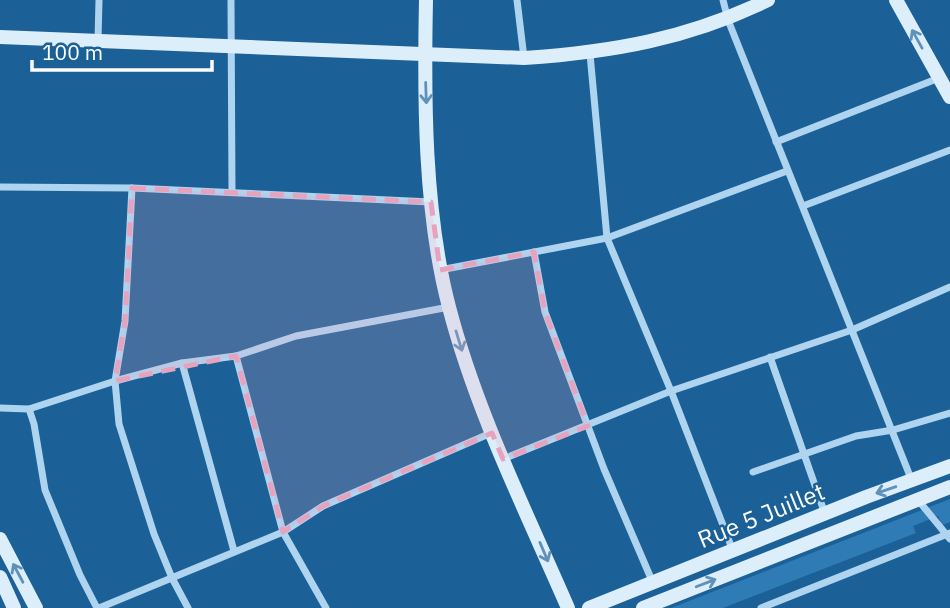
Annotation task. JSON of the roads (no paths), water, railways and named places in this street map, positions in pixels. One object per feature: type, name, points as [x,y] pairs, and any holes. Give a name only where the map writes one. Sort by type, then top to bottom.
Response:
[{"type":"main road","points":[[426,0],[425,54],[431,202],[440,270],[475,395],[568,608]]},
{"type":"main road","points":[[0,37],[524,58],[590,54],[642,45],[727,20],[768,0]]},
{"type":"main road","points":[[896,0],[943,79],[950,97]]},
{"type":"main road","name":"Rue 5 Juillet","points":[[589,608],[950,466]]},
{"type":"main road","name":"Rue 5 Juillet","points":[[643,608],[950,487]]},
{"type":"main road","points":[[0,539],[36,608]]},
{"type":"main road","points":[[0,577],[14,608]]},
{"type":"street","points":[[98,40],[99,0]]},
{"type":"street","points":[[231,0],[232,192]]},
{"type":"street","points":[[517,0],[524,58]]},
{"type":"street","points":[[723,0],[727,20],[912,481]]},
{"type":"street","points":[[590,54],[607,238],[671,391],[733,551]]},
{"type":"street","points":[[776,142],[943,79]]},
{"type":"street","points":[[803,206],[950,150]]},
{"type":"street","points":[[440,270],[607,238],[787,171]]},
{"type":"street","points":[[0,187],[132,188],[431,202]]},
{"type":"street","points":[[132,188],[125,321],[115,381],[120,425],[155,534],[172,578],[188,608]]},
{"type":"street","points":[[534,252],[545,312],[588,426],[653,583]]},
{"type":"street","points":[[503,459],[671,391],[852,330],[950,289]]},
{"type":"street","points":[[0,408],[29,409],[182,363],[236,356],[296,336],[449,307]]},
{"type":"street","points":[[236,356],[283,532],[326,608]]},
{"type":"street","points":[[770,357],[825,514]]},
{"type":"street","points":[[182,363],[234,551]]},
{"type":"street","points":[[29,409],[45,490],[80,575],[98,608],[283,532],[323,506],[492,433]]},
{"type":"street","points":[[752,472],[856,436],[893,430],[950,413]]},
{"type":"street","points":[[761,608],[949,536],[918,500]]}]
